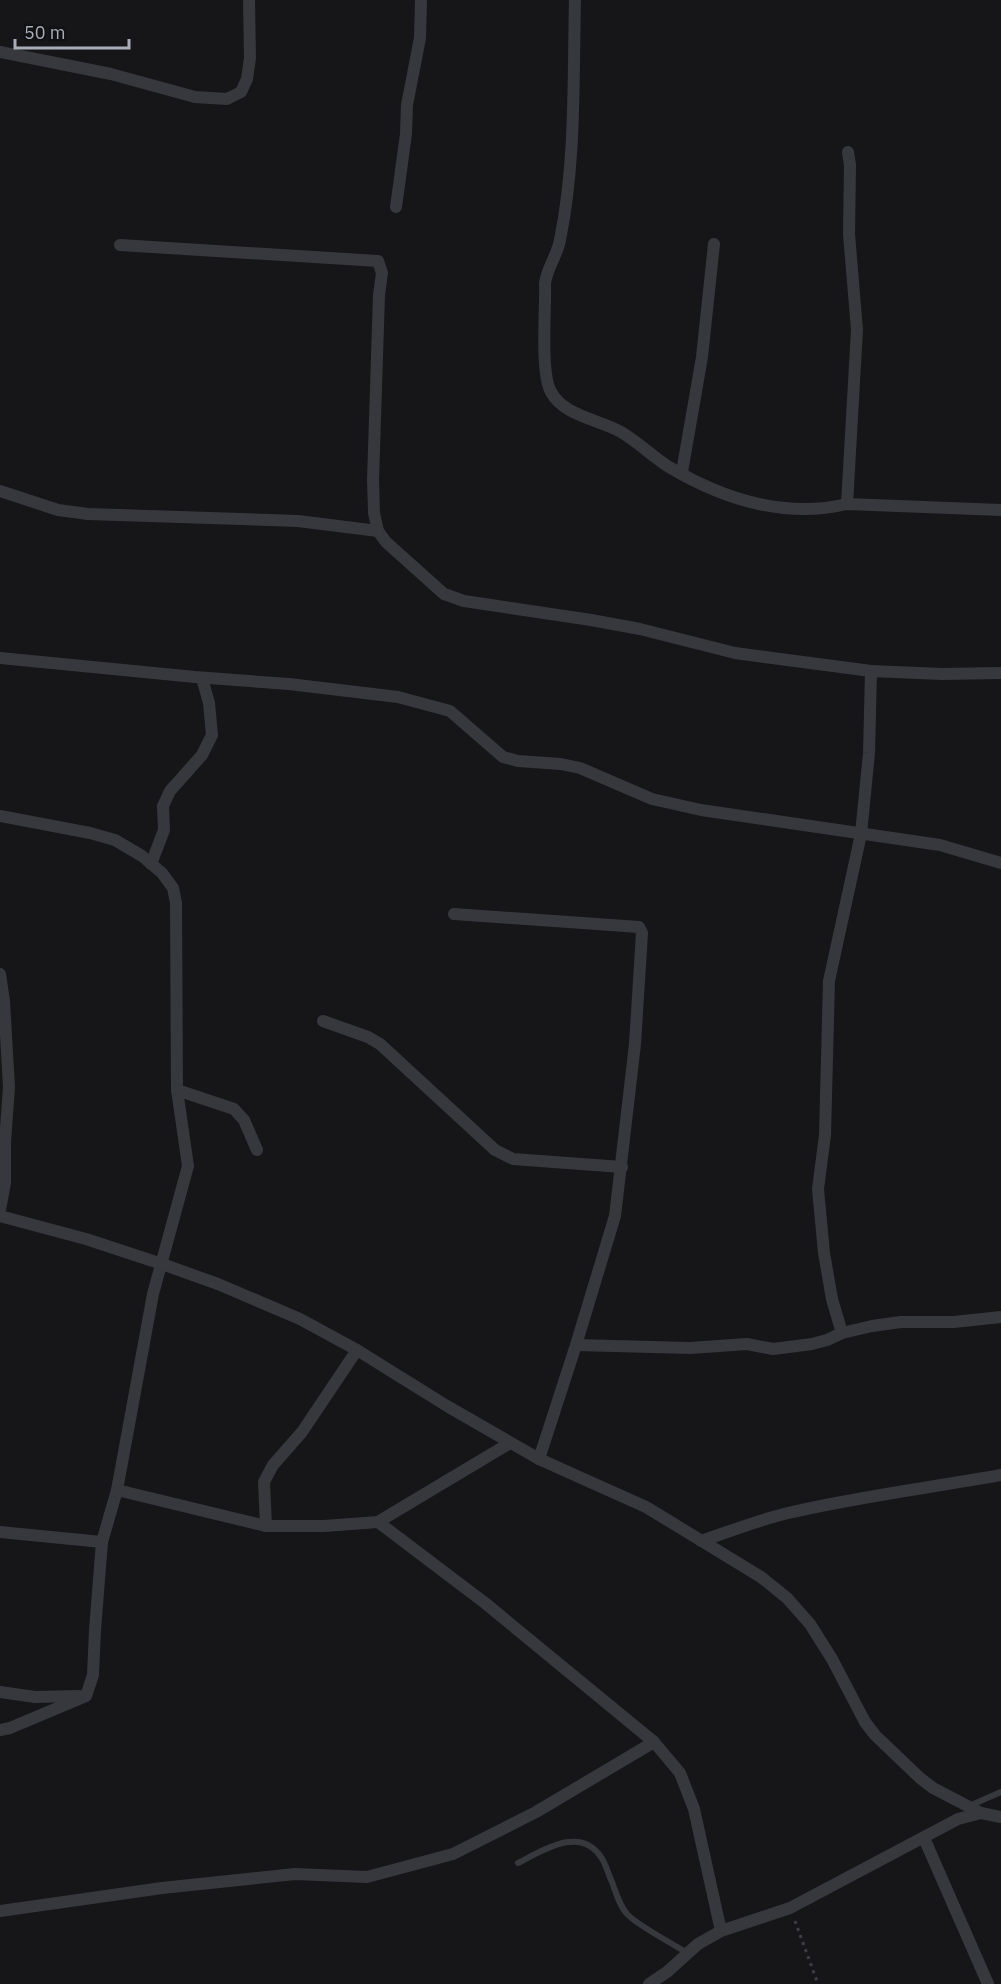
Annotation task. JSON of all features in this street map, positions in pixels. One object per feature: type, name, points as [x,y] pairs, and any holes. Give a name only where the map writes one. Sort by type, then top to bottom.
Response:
[{"type":"street","points":[[0,52],[111,74],[195,97],[227,99],[241,92],[247,79],[250,58],[249,0]]},
{"type":"street","points":[[396,207],[406,134],[407,105],[420,38],[421,0]]},
{"type":"street","points":[[574,0],[572,152],[560,241],[546,273],[545,283],[544,370],[551,392],[559,403],[582,416],[619,431],[669,466],[708,488],[742,501],[823,510],[847,504],[1001,510]]},
{"type":"street","points":[[847,504],[857,330],[849,234],[850,165],[848,152]]},
{"type":"street","points":[[682,472],[702,357],[714,244]]},
{"type":"street","points":[[120,246],[378,261],[382,273],[379,295],[374,513],[378,531],[395,551],[417,572],[451,598],[640,629],[735,653],[871,671],[942,674],[1001,672]]},
{"type":"street","points":[[0,491],[58,510],[88,514],[298,521],[378,531]]},
{"type":"street","points":[[0,658],[202,678],[289,684],[398,697],[450,711],[503,757],[518,761],[561,764],[580,768],[652,799],[701,810],[940,845],[1001,863]]},
{"type":"street","points":[[842,1332],[832,1299],[824,1253],[818,1189],[825,1135],[829,981],[861,834],[869,753],[871,671]]},
{"type":"street","points":[[151,864],[164,830],[163,806],[170,791],[202,755],[212,735],[209,703],[202,678]]},
{"type":"street","points":[[0,816],[90,832],[115,840],[162,873],[172,888],[176,903],[177,1090],[188,1166],[153,1294],[117,1490],[102,1542],[93,1675],[86,1696],[10,1728],[0,1730]]},
{"type":"street","points":[[454,914],[639,927],[641,930],[635,1044],[622,1167],[612,1230],[538,1459]]},
{"type":"street","points":[[0,974],[4,1001],[9,1087],[5,1183],[0,1210]]},
{"type":"street","points":[[324,1021],[368,1037],[380,1044],[495,1150],[513,1160],[622,1167]]},
{"type":"street","points":[[177,1090],[234,1109],[244,1120],[257,1150]]},
{"type":"street","points":[[0,1216],[86,1239],[162,1264],[218,1284],[300,1319],[357,1350],[447,1407],[538,1459],[646,1507],[761,1576],[787,1598],[810,1624],[832,1659],[865,1722],[875,1735],[933,1788],[981,1814]]},
{"type":"street","points":[[576,1345],[690,1348],[747,1344],[773,1349],[812,1344],[827,1340],[842,1332],[901,1323],[954,1323],[1001,1317]]},
{"type":"street","points":[[266,1526],[264,1482],[273,1465],[302,1432],[357,1350]]},
{"type":"street","points":[[117,1490],[266,1526],[324,1526],[378,1522],[510,1443]]},
{"type":"street","points":[[701,1541],[783,1515],[877,1495],[1001,1475]]},
{"type":"street","points":[[378,1522],[485,1603],[654,1742],[680,1773],[694,1809],[721,1931]]},
{"type":"street","points":[[0,1532],[102,1542]]},
{"type":"street","points":[[0,1692],[35,1697],[86,1696]]},
{"type":"street","points":[[0,1911],[162,1888],[295,1874],[368,1877],[453,1854],[536,1812],[654,1742]]},
{"type":"street","points":[[649,1984],[667,1972],[687,1953],[721,1931],[790,1908],[958,1819],[981,1814],[1001,1817]]},
{"type":"street","points":[[924,1838],[988,1984]]},
{"type":"lane","points":[[968,1806],[1001,1792]]},
{"type":"lane","points":[[518,1863],[564,1841],[575,1841],[586,1845],[601,1857],[629,1916],[687,1953]]},
{"type":"path","points":[[790,1908],[818,1984]]}]
